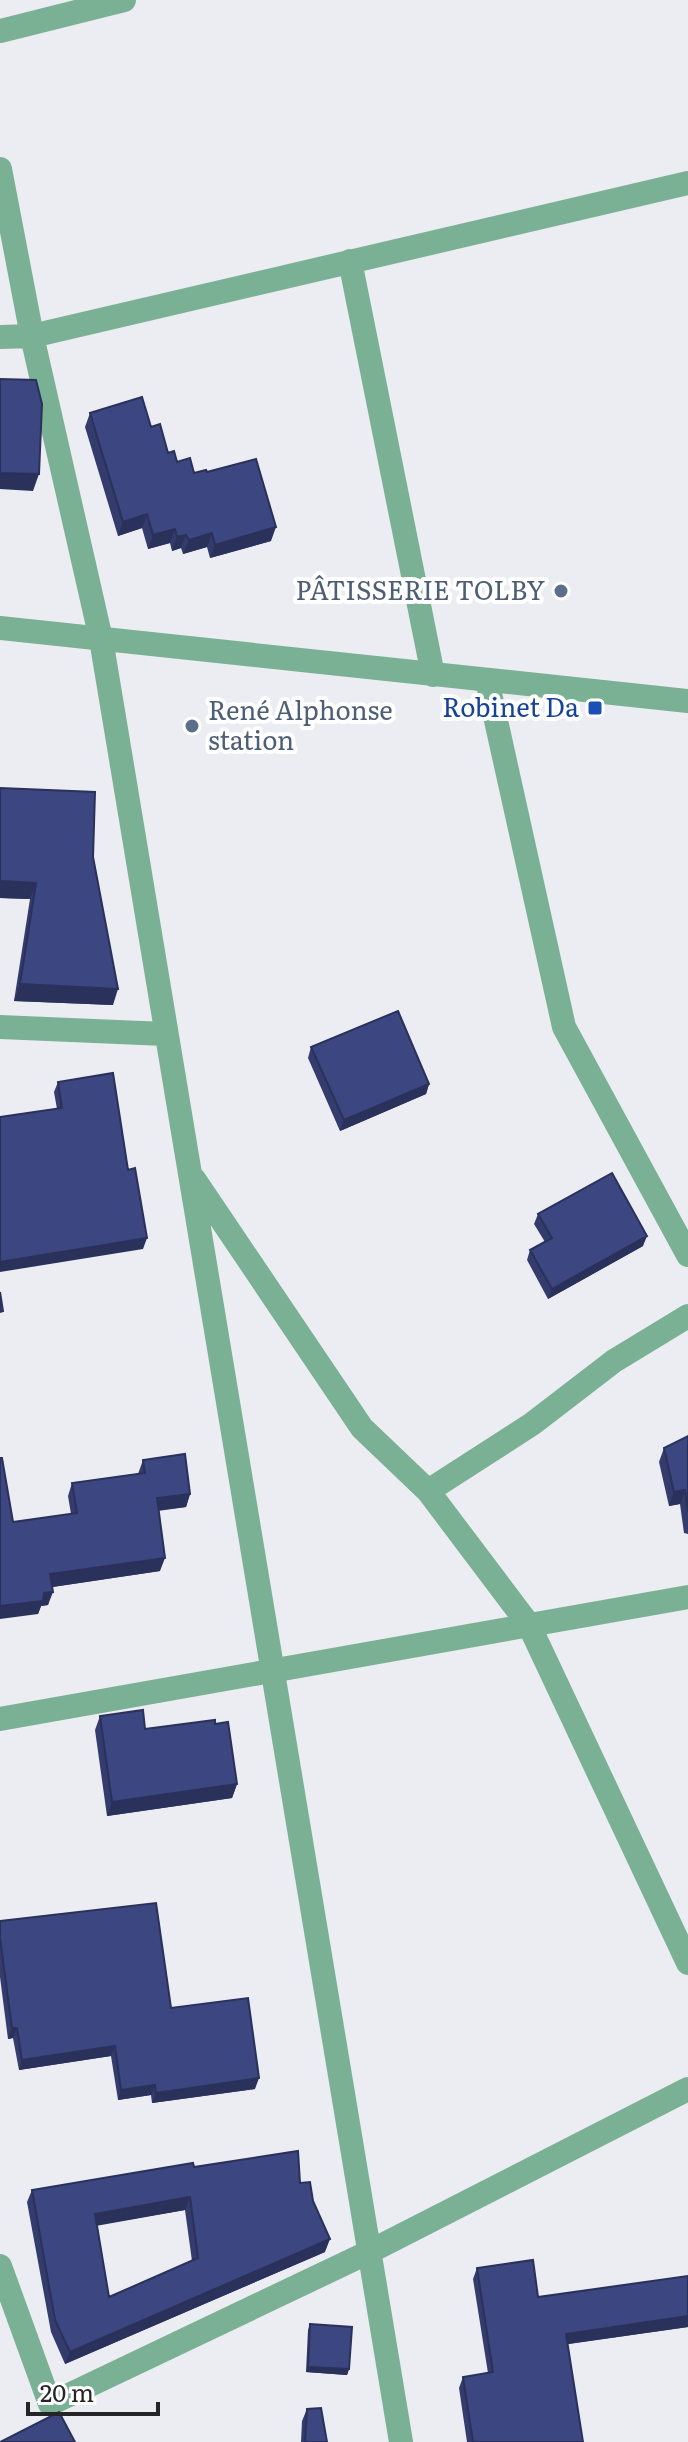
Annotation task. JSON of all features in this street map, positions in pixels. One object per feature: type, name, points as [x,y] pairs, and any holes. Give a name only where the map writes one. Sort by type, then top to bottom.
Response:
[{"type":"street","points":[[0,31],[124,0]]},
{"type":"street","points":[[0,169],[32,336],[101,639],[401,2442]]},
{"type":"street","points":[[0,337],[32,336],[688,183]]},
{"type":"street","points":[[350,261],[433,675]]},
{"type":"street","points":[[0,628],[688,701]]},
{"type":"street","points":[[487,680],[564,1027],[688,1255]]},
{"type":"street","points":[[0,1027],[165,1034]]},
{"type":"street","points":[[188,1169],[362,1428],[428,1491],[529,1625],[678,1918],[688,1963]]},
{"type":"street","points":[[428,1491],[532,1424],[614,1361],[688,1316]]},
{"type":"street","points":[[0,1719],[688,1597]]},
{"type":"street","points":[[0,2267],[50,2404],[369,2252],[688,2089]]},
{"type":"building","points":[[0,379],[36,380],[42,404],[39,474],[0,473]]},
{"type":"building","points":[[142,397],[151,427],[160,424],[168,453],[174,451],[177,462],[190,458],[194,473],[256,459],[276,527],[215,545],[212,533],[189,540],[186,535],[177,537],[175,529],[153,535],[147,514],[123,522],[90,413]]},
{"type":"building","points":[[0,788],[95,792],[93,857],[118,989],[20,984],[36,883],[0,881]]},
{"type":"building","points":[[398,1011],[429,1084],[344,1120],[311,1047]]},
{"type":"building","points":[[113,1073],[128,1170],[135,1168],[147,1238],[0,1262],[0,1117],[62,1108],[58,1082]]},
{"type":"building","points":[[612,1173],[647,1236],[552,1289],[530,1250],[552,1238],[538,1214]]},
{"type":"building","points":[[688,1436],[688,1512],[685,1490],[674,1492],[664,1448]]},
{"type":"building","points":[[185,1454],[190,1494],[157,1498],[165,1558],[50,1574],[53,1592],[44,1593],[43,1601],[0,1606],[0,1458],[13,1522],[77,1513],[72,1483],[145,1473],[143,1460]]},
{"type":"building","points":[[143,1710],[145,1729],[215,1720],[215,1724],[228,1722],[237,1784],[112,1802],[100,1716]]},
{"type":"building","points":[[156,1903],[171,2008],[248,1998],[259,2078],[156,2093],[155,2085],[121,2090],[115,2046],[22,2060],[17,2028],[12,2028],[0,1921]]},
{"type":"building","points":[[298,2151],[300,2183],[310,2182],[313,2201],[330,2239],[70,2352],[55,2320],[32,2190],[193,2163],[194,2167]],"holes":[[[190,2197],[198,2258],[109,2297],[95,2214]]]},
{"type":"building","points":[[533,2260],[538,2297],[688,2276],[688,2316],[566,2334],[583,2442],[473,2442],[463,2377],[493,2372],[477,2268]]},
{"type":"building","points":[[310,2324],[352,2327],[349,2369],[308,2367]]},
{"type":"building","points":[[321,2408],[327,2442],[305,2442],[307,2409]]},
{"type":"building","points":[[59,2412],[75,2442],[0,2442]]},
{"type":"place","name":"PÂTISSERIE TOLBY","points":[[561,591]]},
{"type":"place","name":"Robinet Da","points":[[595,708]]},
{"type":"place","name":"René Alphonse station","points":[[192,726]]}]
